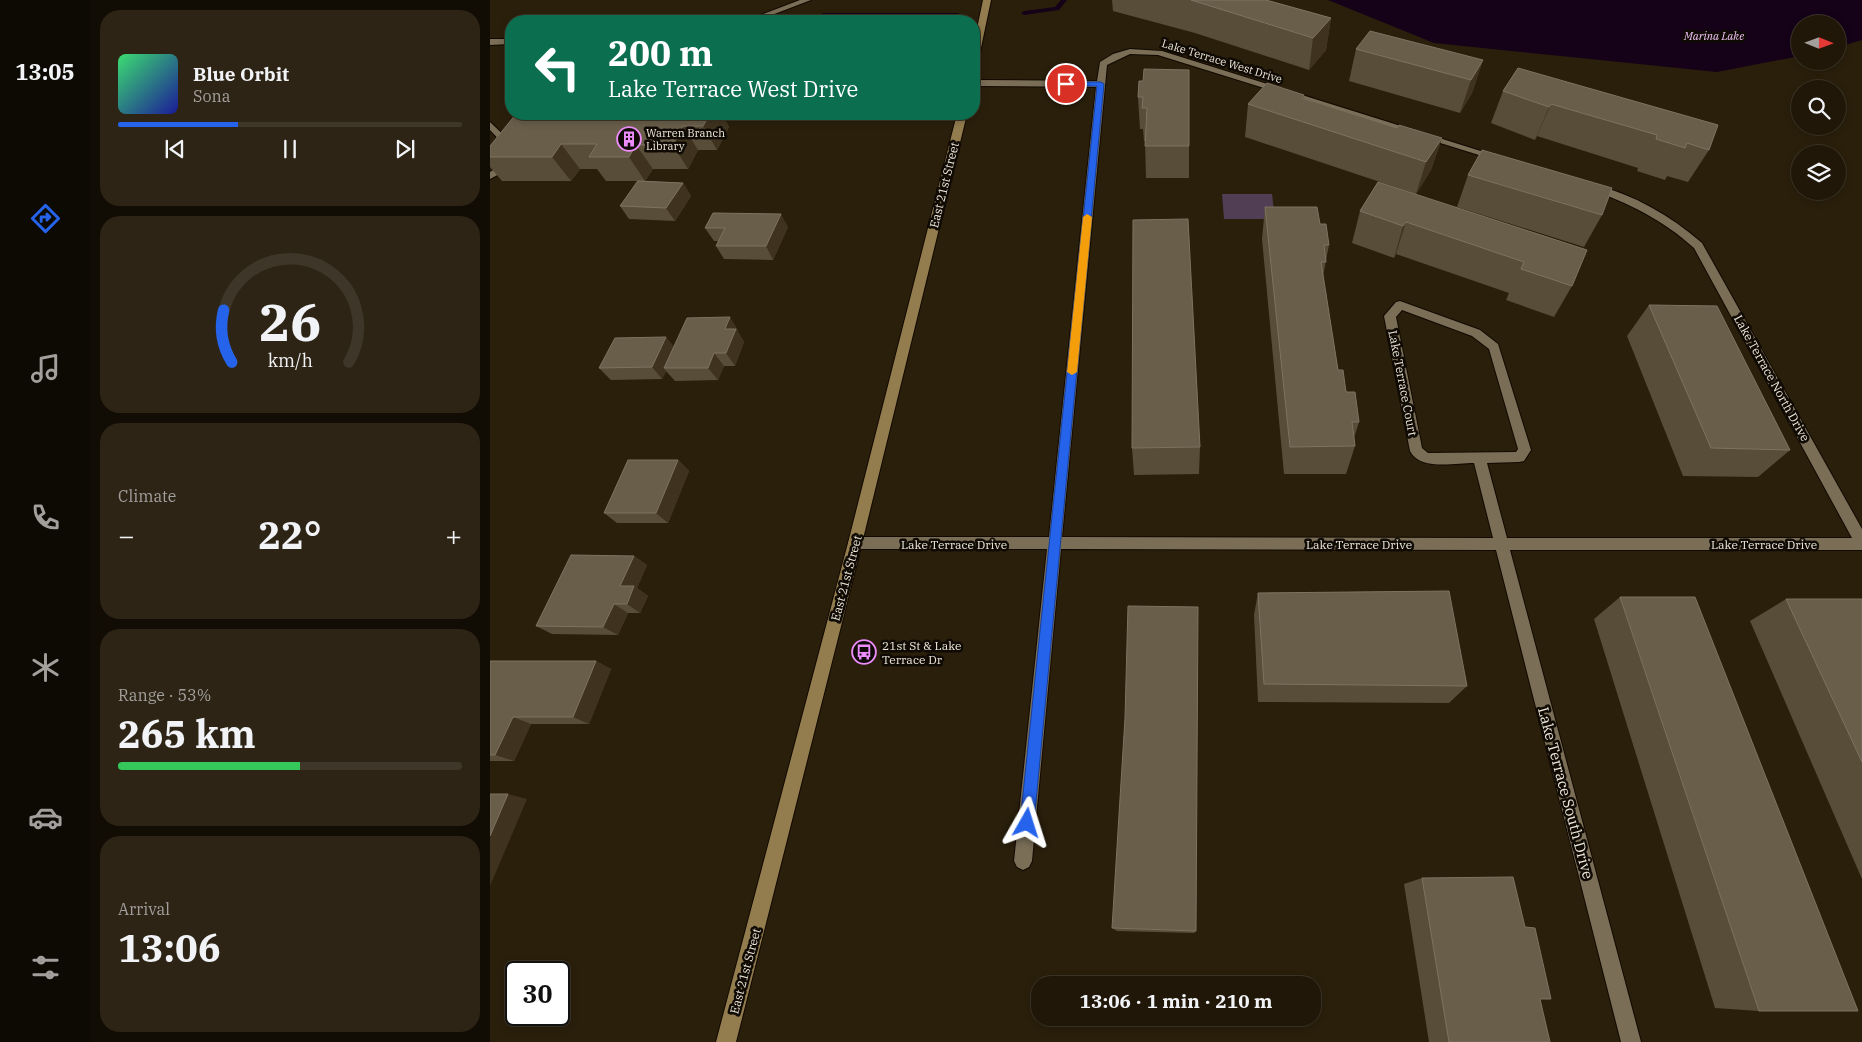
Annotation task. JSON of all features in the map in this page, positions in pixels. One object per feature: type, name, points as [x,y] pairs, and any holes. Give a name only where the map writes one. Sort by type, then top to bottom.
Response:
[{"type":"main road","points":[[980,33],[987,0]]},
{"type":"main road","name":"East 21st Street","points":[[726,1042],[855,543],[961,120]]},
{"type":"street","points":[[766,15],[807,0]]},
{"type":"street","points":[[490,42],[505,42]]},
{"type":"street","name":"Lake Terrace West Drive","points":[[1101,84],[1103,64],[1110,58],[1125,52],[1152,52],[1508,161]]},
{"type":"street","points":[[980,83],[1101,84],[1023,861]]},
{"type":"street","points":[[490,125],[512,148],[502,169],[490,176]]},
{"type":"street","name":"Lake Terrace North Drive","points":[[1582,184],[1638,203],[1672,222],[1704,254],[1862,543]]},
{"type":"street","name":"Lake Terrace Court","points":[[1400,305],[1476,333],[1494,347],[1525,450],[1520,457],[1479,458],[1425,458],[1416,451],[1390,316],[1400,305]]},
{"type":"street","points":[[1479,458],[1500,544]]},
{"type":"street","name":"Lake Terrace Drive","points":[[855,543],[1862,543]]},
{"type":"street","name":"Lake Terrace South Drive","points":[[1500,544],[1631,1042]]},
{"type":"shaded area","points":[[1222,194],[1272,194],[1275,219],[1224,219]]},
{"type":"water","name":"Marina Lake","points":[[1328,0],[1862,0],[1862,40],[1846,45],[1846,15],[1791,15],[1791,58],[1717,72],[1434,43]]},
{"type":"building","points":[[1191,0],[1266,0],[1331,18],[1313,38]]},
{"type":"building","points":[[1370,31],[1483,60],[1471,80],[1356,49]]},
{"type":"building","points":[[1518,68],[1718,125],[1709,150],[1687,143],[1685,148],[1656,139],[1657,135],[1551,104],[1549,107],[1503,91]]},
{"type":"building","points":[[1144,69],[1189,70],[1189,146],[1145,146],[1147,108],[1142,108],[1143,97],[1138,97],[1139,81],[1143,81]]},
{"type":"building","points":[[1267,83],[1304,95],[1302,98],[1397,128],[1399,125],[1442,138],[1426,162],[1248,104]]},
{"type":"building","points":[[511,120],[706,120],[703,126],[683,126],[673,145],[636,145],[629,157],[589,157],[597,144],[561,144],[552,157],[490,157],[490,146]]},
{"type":"building","points":[[1482,150],[1612,188],[1602,215],[1468,175]]},
{"type":"building","points":[[638,181],[683,183],[666,208],[620,206]]},
{"type":"building","points":[[1378,182],[1587,250],[1572,286],[1521,269],[1524,262],[1406,222],[1403,226],[1360,211]]},
{"type":"building","points":[[1265,207],[1317,207],[1320,224],[1326,224],[1329,245],[1324,245],[1326,262],[1321,262],[1338,370],[1343,370],[1346,392],[1355,392],[1359,422],[1352,422],[1355,446],[1290,447]]},
{"type":"building","points":[[713,213],[781,214],[766,246],[716,246],[725,228],[705,228]]},
{"type":"building","points":[[1188,219],[1200,447],[1132,448],[1133,220]]},
{"type":"building","points":[[1649,305],[1717,306],[1790,450],[1711,448]]},
{"type":"building","points":[[730,317],[725,329],[736,329],[726,353],[714,353],[708,368],[664,368],[687,318]]},
{"type":"building","points":[[666,337],[652,367],[599,368],[615,338]]},
{"type":"building","points":[[628,460],[678,460],[656,513],[604,513]]},
{"type":"building","points":[[571,555],[634,556],[620,586],[634,586],[627,604],[614,604],[603,627],[536,626]]},
{"type":"building","points":[[1449,591],[1467,686],[1264,684],[1258,593]]},
{"type":"building","points":[[1620,597],[1695,597],[1858,1011],[1759,1011]]},
{"type":"building","points":[[1786,599],[1862,599],[1862,762]]},
{"type":"building","points":[[1128,606],[1198,607],[1196,931],[1112,928],[1125,718]]},
{"type":"building","points":[[490,661],[596,661],[573,717],[513,717],[495,755],[490,755]]},
{"type":"building","points":[[490,794],[508,794],[490,836]]},
{"type":"building","points":[[1513,877],[1525,927],[1535,928],[1551,999],[1540,999],[1550,1042],[1449,1042],[1422,878]]},
{"type":"waterway","points":[[1024,13],[1057,9],[1064,0]]},
{"type":"waterway","points":[[823,15],[958,15]]},
{"type":"slow traffic","points":[[1072,372],[1087,217]]},
{"type":"place","name":"Warren Branch Library","points":[[629,139]]},
{"type":"place","name":"21st St & Lake Terrace Dr","points":[[864,652]]},
{"type":"route","points":[[1027,823],[1101,84],[1066,84]]}]
